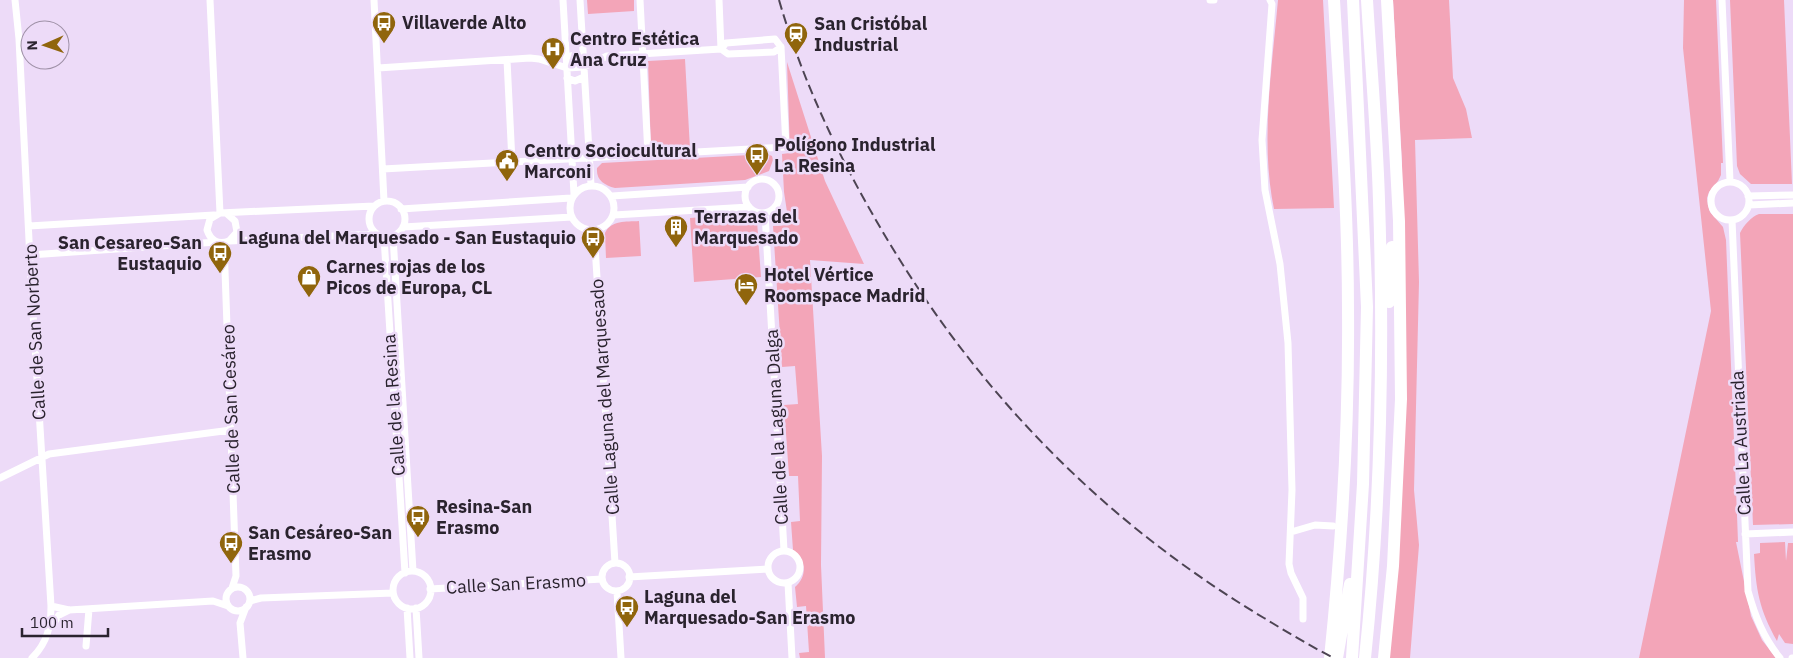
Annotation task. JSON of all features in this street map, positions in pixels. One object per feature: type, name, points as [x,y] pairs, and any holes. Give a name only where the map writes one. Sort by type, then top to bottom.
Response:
[{"type":"highway","points":[[1334,0],[1348,309],[1343,632],[1352,658]]},
{"type":"highway","points":[[1348,0],[1357,70]]},
{"type":"highway","points":[[1337,658],[1354,562],[1363,484],[1367,306],[1353,0]]},
{"type":"highway","points":[[1365,658],[1378,491],[1381,392],[1380,208],[1367,0]]},
{"type":"highway","points":[[1385,655],[1393,566],[1401,399],[1399,231],[1388,0]]},
{"type":"highway","points":[[1378,491],[1386,440],[1388,307],[1396,164]]},
{"type":"highway","points":[[1330,658],[1343,632]]},
{"type":"street","name":"Calle de San Norberto","points":[[14,0],[19,40],[51,606],[50,629],[42,646],[32,658]]},
{"type":"street","points":[[210,0],[220,214]]},
{"type":"street","points":[[374,0],[384,201]]},
{"type":"street","points":[[401,208],[573,196],[584,186],[591,185],[599,186],[612,196],[614,215],[608,224],[594,230],[580,227],[572,217],[569,208],[573,196],[572,158],[563,0]]},
{"type":"street","points":[[580,0],[591,185]]},
{"type":"street","points":[[640,0],[648,154]]},
{"type":"street","points":[[720,0],[722,49]]},
{"type":"street","points":[[1270,0],[1272,4],[1262,140],[1265,190],[1280,264],[1288,343],[1292,490],[1289,564],[1302,598],[1303,619]]},
{"type":"street","points":[[1722,0],[1730,182]]},
{"type":"street","points":[[383,169],[786,147],[781,46],[775,39],[772,39],[726,43],[722,49]]},
{"type":"street","points":[[378,68],[539,59],[567,68],[584,67],[607,56],[722,49],[728,54],[774,52],[781,46]]},
{"type":"street","points":[[566,58],[576,55],[583,58]]},
{"type":"street","points":[[506,60],[512,162]]},
{"type":"street","points":[[567,78],[575,81],[584,77]]},
{"type":"street","points":[[614,215],[749,207],[759,213],[765,213],[774,209],[779,202],[779,189],[774,183],[764,179],[752,182],[748,187],[745,197],[749,207]]},
{"type":"street","points":[[1730,182],[1738,184],[1745,190],[1748,196],[1749,205],[1742,215],[1732,220],[1725,219],[1717,214],[1712,207],[1711,199],[1717,186],[1730,182]]},
{"type":"street","points":[[612,196],[748,187]]},
{"type":"street","points":[[1748,196],[1793,195]]},
{"type":"street","points":[[29,226],[374,206],[384,201],[396,204],[404,214],[403,227],[399,233],[384,238],[375,234],[30,255]]},
{"type":"street","points":[[1749,205],[1793,203]]},
{"type":"street","points":[[374,206],[369,219],[370,227],[375,234]]},
{"type":"street","name":"Calle de la Laguna Dalga","points":[[765,213],[784,550]]},
{"type":"street","points":[[220,214],[235,220],[237,226],[234,237],[224,242],[213,240],[207,230],[208,224],[220,214]]},
{"type":"street","points":[[403,227],[572,217]]},
{"type":"street","name":"Calle La Austriada","points":[[1732,220],[1748,591],[1763,634],[1780,658]]},
{"type":"street","name":"Calle Laguna del Marquesado","points":[[594,230],[615,563]]},
{"type":"street","name":"Calle de la Resina","points":[[393,236],[413,572]]},
{"type":"street","name":"Calle de la Resina","points":[[384,238],[405,573]]},
{"type":"street","name":"Calle de San Cesáreo","points":[[224,242],[236,576],[232,588]]},
{"type":"street","points":[[0,478],[49,454],[231,430]]},
{"type":"street","points":[[1290,532],[1315,525],[1333,526]]},
{"type":"street","points":[[1745,534],[1793,532]]},
{"type":"street","points":[[784,550],[797,557],[800,567],[797,577],[788,583],[777,582],[768,569],[770,558],[784,550]]},
{"type":"street","points":[[615,563],[625,567],[630,577],[626,587],[617,591],[609,590],[605,587],[602,579],[604,569],[615,563]]},
{"type":"street","points":[[630,577],[768,569]]},
{"type":"street","points":[[413,572],[425,577],[430,589],[427,601],[416,608],[407,608],[395,600],[393,593],[394,585],[396,579],[405,573],[413,572]]},
{"type":"street","name":"Calle de San Cesáreo","points":[[236,576],[241,587]]},
{"type":"street","name":"Calle San Erasmo","points":[[430,589],[602,579]]},
{"type":"street","points":[[788,583],[792,658]]},
{"type":"street","points":[[51,606],[69,610],[213,601],[226,594],[232,588],[241,587],[246,590],[248,601],[240,623],[243,658]]},
{"type":"street","points":[[617,591],[621,658]]},
{"type":"street","points":[[213,601],[239,611],[255,595],[261,598],[393,593]]},
{"type":"street","points":[[226,594],[226,601],[240,623]]},
{"type":"street","points":[[407,608],[410,658]]},
{"type":"street","points":[[416,608],[419,658]]},
{"type":"street","points":[[86,646],[88,609]]},
{"type":"street","points":[[50,629],[59,614],[69,610]]},
{"type":"shaded area","points":[[587,0],[634,0],[634,11],[588,14]]},
{"type":"shaded area","points":[[1278,0],[1323,0],[1334,208],[1274,209],[1268,158],[1268,105]]},
{"type":"shaded area","points":[[1393,0],[1449,0],[1453,78],[1466,109],[1472,138],[1415,140],[1419,282],[1414,490],[1419,545],[1410,658],[1389,658],[1402,163]]},
{"type":"shaded area","points":[[1684,0],[1716,0],[1723,163],[1721,163],[1721,175],[1707,198],[1710,212],[1723,227],[1726,240],[1738,542],[1736,542],[1751,616],[1762,640],[1776,658],[1639,658],[1711,311],[1683,48]]},
{"type":"shaded area","points":[[1730,0],[1784,0],[1792,184],[1751,184],[1740,174],[1737,166]]},
{"type":"shaded area","points":[[685,59],[690,149],[651,150],[648,61]]},
{"type":"shaded area","points":[[787,62],[825,181],[864,264],[810,260],[822,456],[821,565],[825,658],[800,658],[799,653],[809,652],[806,606],[797,607],[795,587],[802,578],[804,568],[801,558],[793,550],[791,522],[800,521],[798,476],[789,476],[784,405],[798,404],[795,366],[782,367],[773,226],[789,225],[784,192],[782,154],[790,153]]},
{"type":"shaded area","points":[[767,154],[772,156],[773,160],[769,171],[745,180],[615,188],[599,179],[597,172],[597,168],[602,163]]},
{"type":"shaded area","points":[[749,214],[755,217],[757,221],[761,277],[694,282],[690,218]]},
{"type":"shaded area","points":[[1759,214],[1793,214],[1793,524],[1753,525],[1740,233],[1753,217]]},
{"type":"shaded area","points":[[639,221],[641,256],[606,258],[605,233],[608,229],[619,222]]},
{"type":"shaded area","points":[[1785,542],[1786,561],[1788,543],[1793,543],[1793,644],[1785,643],[1779,634],[1777,641],[1771,630],[1762,609],[1757,589],[1755,567],[1754,554],[1760,553],[1760,543]]},
{"type":"railway","points":[[779,0],[808,83],[832,137],[873,215],[911,277],[951,335],[995,390],[1042,442],[1092,491],[1146,537],[1203,579],[1307,644],[1334,658]]},
{"type":"place","name":"Villaverde Alto","points":[[384,44]]},
{"type":"place","name":"San Cristóbal Industrial","points":[[796,55]]},
{"type":"place","name":"Centro Estética Ana Cruz","points":[[553,70]]},
{"type":"place","name":"Polígono Industrial La Resina","points":[[757,176]]},
{"type":"place","name":"Centro Sociocultural Marconi","points":[[507,182]]},
{"type":"place","name":"Terrazas del Marquesado","points":[[676,248]]},
{"type":"place","name":"Laguna del Marquesado - San Eustaquio","points":[[593,259]]},
{"type":"place","name":"San Cesareo-San Eustaquio","points":[[220,274]]},
{"type":"place","name":"Carnes rojas de los Picos de Europa, CL","points":[[309,298]]},
{"type":"place","name":"Hotel Vértice Roomspace Madrid","points":[[746,306]]},
{"type":"place","name":"Resina-San Erasmo","points":[[418,538]]},
{"type":"place","name":"San Cesáreo-San Erasmo","points":[[231,564]]},
{"type":"place","name":"Laguna del Marquesado-San Erasmo","points":[[627,628]]}]
